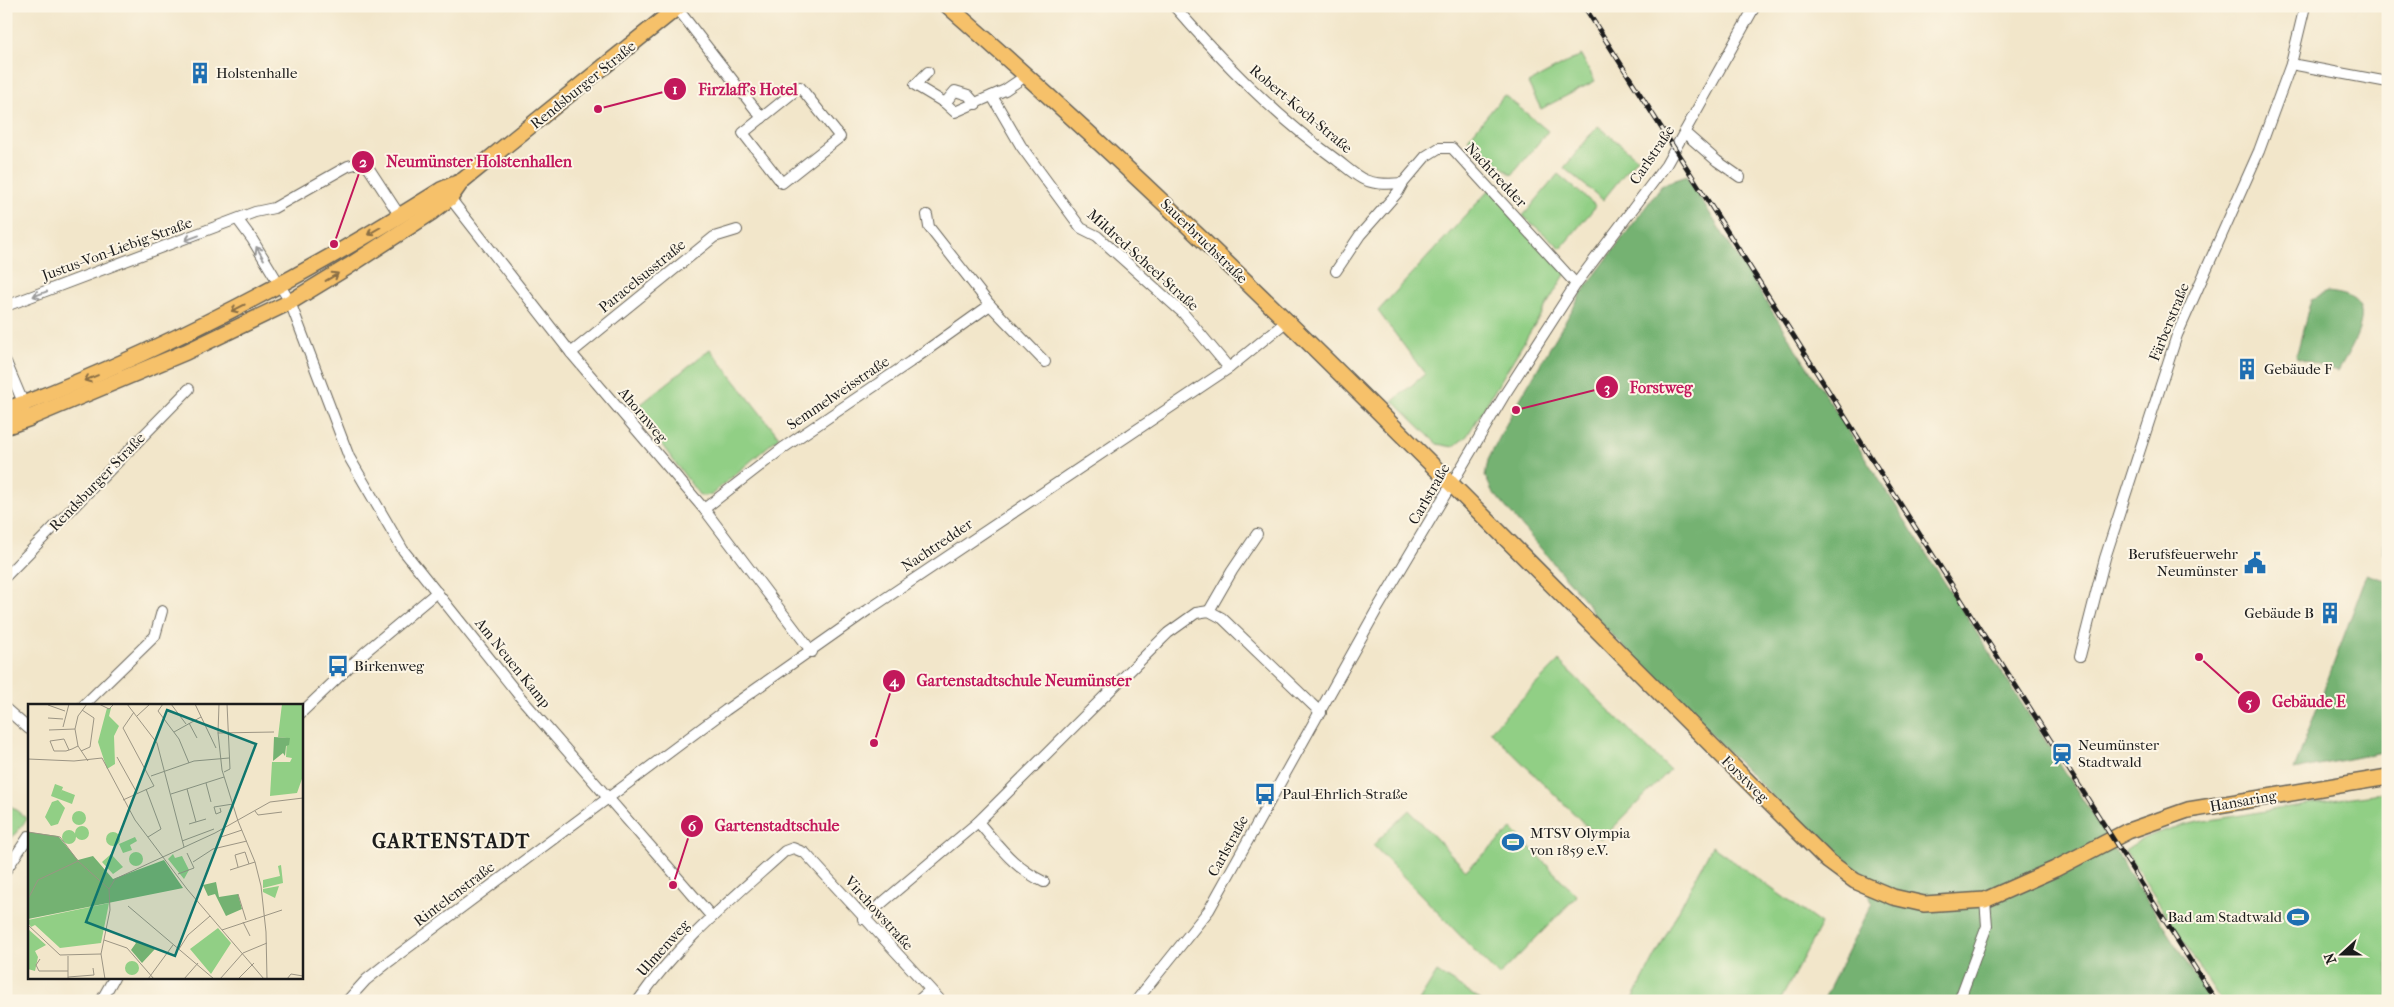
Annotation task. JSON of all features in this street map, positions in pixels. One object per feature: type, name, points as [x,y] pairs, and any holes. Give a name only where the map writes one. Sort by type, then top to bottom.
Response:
[{"type":"highway","points":[[6,410],[26,411]]},
{"type":"highway","points":[[6,426],[26,411]]},
{"type":"main road","name":"Sauerbruchstraße","points":[[948,6],[1027,75],[1197,233],[1451,485]]},
{"type":"main road","name":"Rendsburger Straße","points":[[26,411],[281,286],[441,190],[462,181],[678,7]]},
{"type":"main road","name":"Rendsburger Straße","points":[[26,411],[186,352],[290,302],[389,241],[422,218],[450,198],[462,181]]},
{"type":"main road","name":"Forstweg","points":[[1451,485],[1510,541],[1828,861],[1855,880],[1893,897],[1924,904],[1985,900],[2028,882],[2104,843]]},
{"type":"main road","name":"Hansaring","points":[[2104,843],[2128,831],[2188,810],[2388,777]]},
{"type":"street","name":"Robert-Koch-Straße","points":[[1174,6],[1238,75],[1280,115],[1322,149],[1365,180],[1384,184],[1403,183]]},
{"type":"street","name":"Carlstraße","points":[[1136,1001],[1209,910],[1375,614],[1505,394],[1576,284],[1666,165],[1686,133],[1755,6]]},
{"type":"street","name":"Färberstraße","points":[[2080,656],[2105,558],[2178,335],[2259,151],[2291,64],[2305,6]]},
{"type":"street","points":[[678,7],[762,118]]},
{"type":"street","points":[[2291,64],[2388,82]]},
{"type":"street","points":[[928,72],[916,85],[945,103],[955,112],[992,96],[1027,75]]},
{"type":"street","points":[[800,87],[840,137],[782,183],[743,133],[762,118],[800,87]]},
{"type":"street","points":[[945,103],[955,91],[968,95],[976,104]]},
{"type":"street","name":"Mildred-Scheel-Straße","points":[[992,96],[1021,146],[1081,228],[1097,236],[1183,313],[1229,368]]},
{"type":"street","points":[[1686,133],[1717,161],[1740,177]]},
{"type":"street","name":"Nachtredder","points":[[1336,271],[1360,235],[1398,192],[1403,183],[1426,156],[1439,148],[1452,148],[1576,284]]},
{"type":"street","name":"Justus-Von-Liebig-Straße","points":[[6,306],[256,212],[274,208],[348,166],[359,163],[373,172],[400,216]]},
{"type":"street","name":"Ahornweg","points":[[450,198],[571,353],[704,509],[812,652]]},
{"type":"street","points":[[927,215],[929,227],[990,305],[1044,362]]},
{"type":"street","points":[[389,241],[400,223],[400,216],[410,219],[422,218]]},
{"type":"street","points":[[238,220],[290,302]]},
{"type":"street","name":"Paracelsusstraße","points":[[571,353],[714,237],[737,230]]},
{"type":"street","name":"Am Neuen Kamp","points":[[290,302],[349,457],[403,550],[521,698],[712,917]]},
{"type":"street","name":"Semmelweisstraße","points":[[704,509],[783,448],[990,305]]},
{"type":"street","name":"Nachtredder","points":[[608,800],[726,710],[812,652],[868,610],[1229,368],[1287,321]]},
{"type":"street","points":[[6,362],[26,411]]},
{"type":"street","name":"Rendsburger Straße","points":[[6,576],[189,389]]},
{"type":"street","points":[[864,919],[978,822],[1168,633],[1196,613],[1209,610],[1257,534]]},
{"type":"street","points":[[302,712],[365,652],[437,592]]},
{"type":"street","points":[[1209,610],[1228,623],[1321,712]]},
{"type":"street","points":[[85,704],[155,636],[162,611]]},
{"type":"street","points":[[6,709],[28,728]]},
{"type":"street","name":"Rintelenstraße","points":[[347,1001],[366,980],[386,964],[608,800]]},
{"type":"street","points":[[978,822],[1014,864],[1026,873],[1044,882]]},
{"type":"street","points":[[6,870],[28,837]]},
{"type":"street","name":"Virchowstraße","points":[[712,917],[785,851],[793,848],[805,853],[941,1001]]},
{"type":"street","points":[[1959,1001],[1987,926],[1985,900]]},
{"type":"street","name":"Ulmenweg","points":[[638,1001],[671,959],[712,917]]},
{"type":"street","points":[[100,1001],[113,980]]},
{"type":"street","points":[[918,1001],[930,991]]},
{"type":"green space","points":[[1581,55],[1595,81],[1541,109],[1528,83]]},
{"type":"green space","points":[[1504,95],[1548,131],[1512,175],[1468,139]]},
{"type":"green space","points":[[1598,126],[1637,158],[1603,200],[1564,168]]},
{"type":"green space","points":[[1558,174],[1596,206],[1561,248],[1523,216]]},
{"type":"green space","points":[[1686,176],[2211,1001],[1823,1001],[1872,903],[1864,875],[1824,848],[1596,619],[1587,603],[1492,491],[1485,476],[1488,460],[1513,411],[1583,291],[1662,185]]},
{"type":"green space","points":[[1490,189],[1566,273],[1467,436],[1453,447],[1437,444],[1393,401],[1425,374],[1378,311]]},
{"type":"green space","points":[[2328,292],[2351,298],[2358,304],[2361,313],[2358,333],[2338,371],[2296,357],[2311,299]]},
{"type":"green space","points":[[710,349],[779,437],[711,495],[700,496],[635,409]]},
{"type":"green space","points":[[2388,446],[2388,553],[2383,553]]},
{"type":"green space","points":[[2367,574],[2388,581],[2388,751],[2294,770]]},
{"type":"green space","points":[[1559,661],[1670,770],[1601,840],[1490,731]]},
{"type":"green space","name":"Bad am Stadtwald","points":[[2388,792],[2388,1001],[2221,1001],[2125,850],[2153,835],[2184,825]]},
{"type":"green space","points":[[6,802],[27,819],[6,845]]},
{"type":"green space","points":[[1409,810],[1466,870],[1512,829],[1577,896],[1499,976],[1373,845]]},
{"type":"green space","points":[[1712,846],[1821,924],[1780,1001],[1632,1001]]},
{"type":"green space","points":[[1437,972],[1482,1001],[1419,1001]]},
{"type":"railway","points":[[1584,6],[2216,1001]]},
{"type":"place","name":"Holstenhalle","points":[[200,73]]},
{"type":"place","name":"Firzlaff's Hotel","points":[[598,109]]},
{"type":"place","name":"Neumünster Holstenhallen","points":[[334,244]]},
{"type":"place","name":"Gebäude F","points":[[2247,369]]},
{"type":"place","name":"Forstweg","points":[[1516,410]]},
{"type":"place","name":"Berufsfeuerwehr Neumünster","points":[[2255,563]]},
{"type":"place","name":"Gebäude B","points":[[2330,613]]},
{"type":"place","name":"Gebäude E","points":[[2199,657]]},
{"type":"place","name":"Birkenweg","points":[[338,666]]},
{"type":"place","name":"Gartenstadtschule Neumünster","points":[[874,743]]},
{"type":"place","name":"Neumünster Stadtwald","points":[[2062,754]]},
{"type":"place","name":"Paul-Ehrlich-Straße","points":[[1265,794]]},
{"type":"place","name":"MTSV Olympia von 1859 e.V.","points":[[1513,842]]},
{"type":"place","name":"Gartenstadtschule","points":[[673,885]]},
{"type":"place","name":"Bad am Stadtwald","points":[[2298,917]]},
{"type":"district","name":"GARTENSTADT","points":[[451,841]]}]
